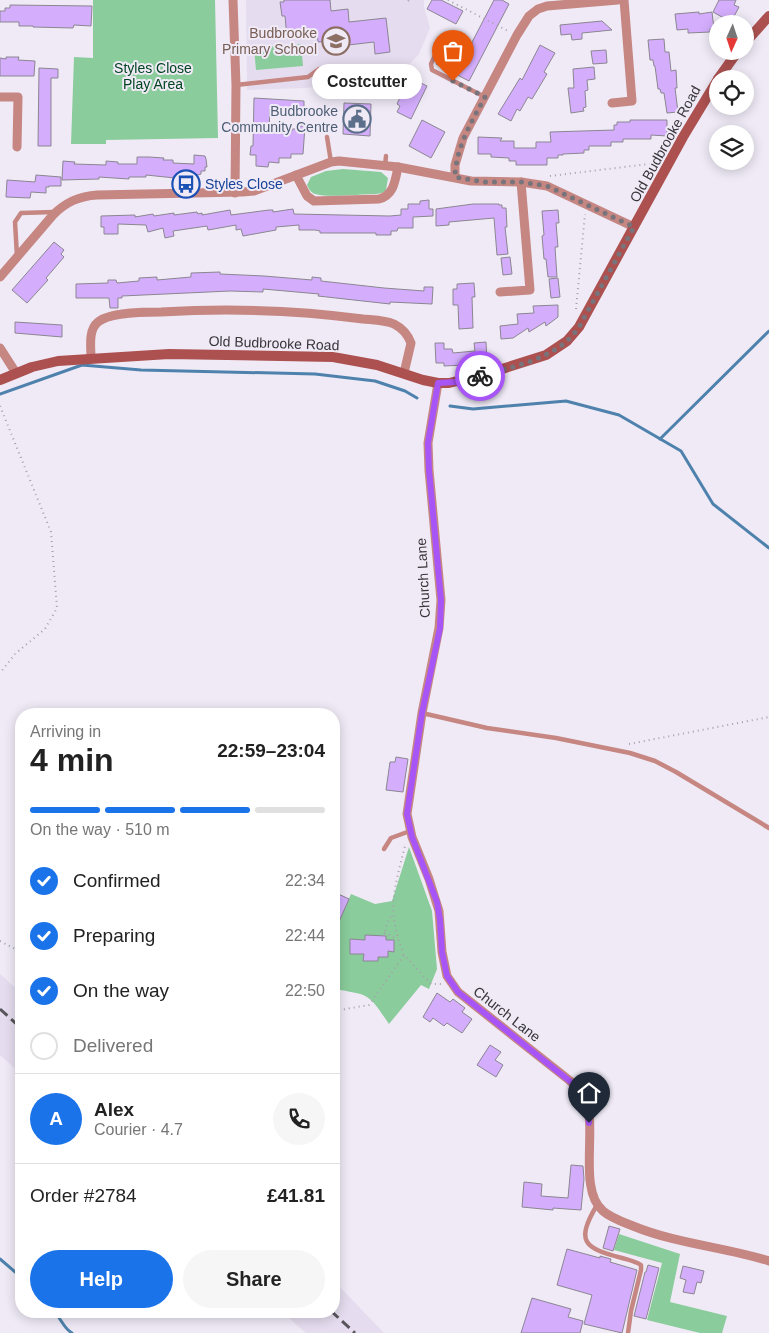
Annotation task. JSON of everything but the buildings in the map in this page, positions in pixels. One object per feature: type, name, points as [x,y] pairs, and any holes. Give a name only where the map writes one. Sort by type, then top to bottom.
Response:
[{"type":"street","points":[[233,0],[236,85],[235,193]]},
{"type":"street","points":[[455,177],[455,165],[461,142],[525,20],[532,13],[562,2],[618,0]]},
{"type":"street","points":[[612,103],[632,101],[624,0]]},
{"type":"street","points":[[754,33],[769,16]]},
{"type":"street","name":"Old Budbrooke Road","points":[[0,380],[43,364],[90,358],[169,354],[311,356],[354,360],[438,383],[461,381],[546,355],[562,346],[579,327],[698,109],[709,92]]},
{"type":"street","points":[[0,97],[18,97],[17,147]]},
{"type":"street","points":[[0,278],[56,212],[69,202],[86,196],[254,191],[338,161],[398,167],[483,182],[521,182],[547,186],[634,227]]},
{"type":"street","points":[[296,175],[307,196],[314,201],[379,199],[385,198],[391,192],[398,167]]},
{"type":"street","points":[[500,292],[530,290],[521,182]]},
{"type":"street","points":[[90,358],[93,328],[98,322],[111,316],[192,310],[269,310],[322,314],[393,324],[404,332],[411,343],[404,374]]},
{"type":"street","points":[[0,348],[16,373]]},
{"type":"street","name":"Church Lane","points":[[438,383],[428,443],[441,600],[440,619],[422,713],[407,814],[411,834],[437,902],[445,967],[452,984],[458,992],[569,1080],[582,1093],[588,1112],[591,1188],[597,1205]]},
{"type":"street","points":[[597,1205],[609,1215],[653,1234],[769,1261]]},
{"type":"lane","points":[[443,38],[431,64],[432,70],[485,97]]},
{"type":"lane","points":[[236,85],[308,78],[319,70],[343,67]]},
{"type":"lane","points":[[327,137],[331,162]]},
{"type":"lane","points":[[385,166],[386,156]]},
{"type":"lane","points":[[17,257],[15,222],[21,214],[56,212]]},
{"type":"lane","points":[[422,713],[488,728],[556,738],[630,753],[655,761],[769,828]]},
{"type":"lane","points":[[384,849],[391,838],[411,834]]},
{"type":"lane","points":[[597,1205],[586,1227],[586,1242],[588,1246],[599,1252],[640,1265],[641,1270],[631,1311],[628,1333]]},
{"type":"path","points":[[449,0],[517,35]]},
{"type":"path","points":[[545,177],[669,162]]},
{"type":"path","points":[[576,310],[586,204]]},
{"type":"path","points":[[0,406],[51,532],[57,608],[45,629],[15,654],[0,673]]},
{"type":"path","points":[[626,744],[769,717]]},
{"type":"path","points":[[411,834],[405,846],[392,901],[392,914],[398,939],[404,956],[431,984],[452,984]]},
{"type":"path","points":[[392,914],[384,935],[398,939]]},
{"type":"path","points":[[0,941],[15,949]]},
{"type":"path","points":[[340,1011],[369,1005],[404,956]]},
{"type":"shaded area","name":"Budbrooke Primary School","points":[[246,0],[424,0],[430,28],[419,54],[399,76],[306,88],[247,90]]},
{"type":"shaded area","points":[[0,974],[15,988],[15,1069],[0,1055]]},
{"type":"shaded area","points":[[340,1287],[384,1333],[306,1333],[289,1318],[340,1318]]},
{"type":"green space","name":"Styles Close Play Area","points":[[93,0],[215,0],[218,138],[106,140],[106,144],[71,144],[74,57],[93,58]]},
{"type":"green space","points":[[301,44],[303,66],[256,70],[254,48]]},
{"type":"green space","points":[[343,169],[381,172],[388,178],[386,190],[376,194],[328,196],[315,194],[309,189],[307,185],[311,177],[326,171]]},
{"type":"green space","points":[[409,847],[432,911],[437,969],[429,989],[421,985],[389,1024],[377,1006],[367,997],[340,990],[340,919],[351,894],[375,904],[392,901]]},
{"type":"green space","points":[[619,1234],[680,1254],[670,1302],[727,1316],[722,1333],[700,1333],[647,1320],[662,1263],[614,1250]]},
{"type":"waterway","points":[[660,439],[769,331]]},
{"type":"waterway","points":[[0,394],[82,365],[141,370],[315,374],[375,381],[405,391],[417,398]]},
{"type":"waterway","points":[[450,406],[473,409],[566,401],[619,415],[681,451],[713,504],[769,548]]},
{"type":"waterway","points":[[0,1259],[15,1272]]},
{"type":"waterway","points":[[59,1318],[72,1333]]},
{"type":"railway","points":[[0,1009],[15,1023]]},
{"type":"railway","points":[[339,1318],[355,1333]]},
{"type":"way so far","points":[[453,81],[485,97],[459,147],[455,165],[455,177],[483,182],[521,182],[555,188],[634,227],[579,327],[562,346],[546,355],[480,376]]},
{"type":"place","name":"Budbrooke Primary School","points":[[336,41]]},
{"type":"place","name":"Costcutter","points":[[453,81]]},
{"type":"place","name":"Budbrooke Community Centre","points":[[357,119]]},
{"type":"place","name":"Styles Close","points":[[186,184]]},
{"type":"route","points":[[480,376],[461,381],[438,383],[432,415],[428,443],[429,470],[441,600],[440,628],[422,713],[407,807],[408,822],[437,902],[442,952],[447,976],[458,992],[576,1086],[586,1101],[589,1123]]}]
